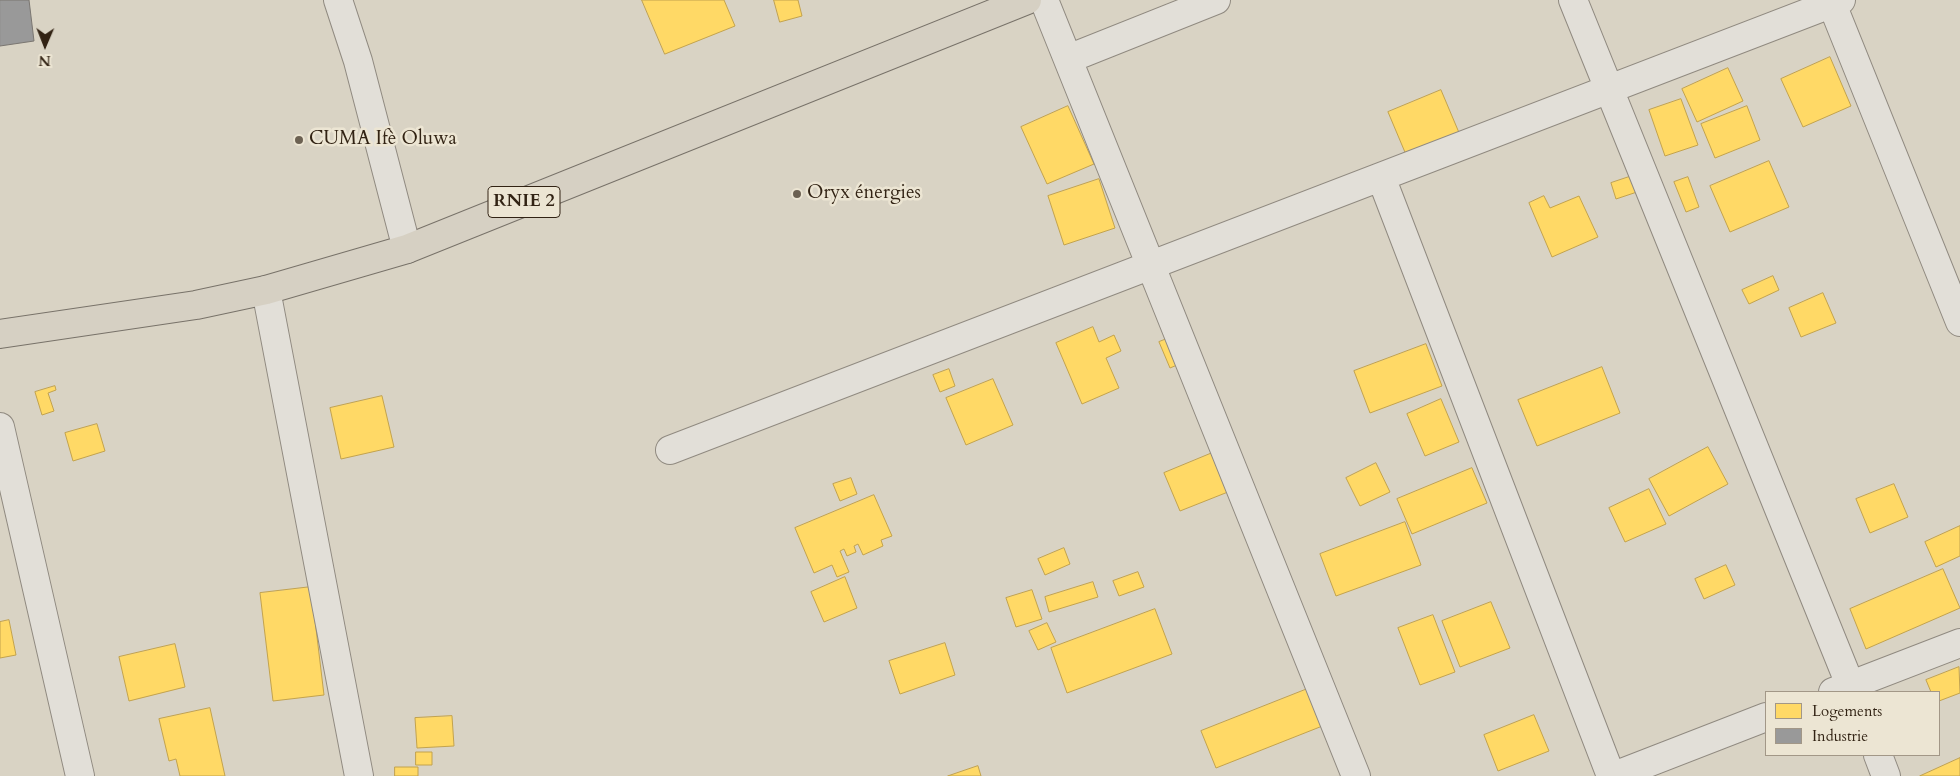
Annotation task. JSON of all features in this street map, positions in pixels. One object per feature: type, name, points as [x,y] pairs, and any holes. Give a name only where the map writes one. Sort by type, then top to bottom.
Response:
[{"type":"main road","name":"RNIE 2","points":[[0,334],[196,305],[266,290],[407,249],[1027,0]]},
{"type":"street","points":[[338,0],[358,61],[407,249]]},
{"type":"street","points":[[1044,0],[1356,776]]},
{"type":"street","points":[[1068,59],[1216,0]]},
{"type":"street","points":[[1573,0],[1845,690],[1960,643]]},
{"type":"street","points":[[670,450],[1837,2],[1960,322]]},
{"type":"street","points":[[1381,177],[1612,776],[1765,717]]},
{"type":"street","points":[[266,290],[359,776]]},
{"type":"street","points":[[0,427],[80,776]]},
{"type":"street","points":[[1878,756],[1886,776]]},
{"type":"building: Logements","points":[[642,0],[724,0],[735,26],[665,54]]},
{"type":"building: Logements","points":[[774,0],[798,0],[802,16],[780,22]]},
{"type":"building: Logements","points":[[1830,57],[1851,106],[1803,127],[1781,79]]},
{"type":"building: Logements","points":[[1728,68],[1743,101],[1697,122],[1682,89]]},
{"type":"building: Logements","points":[[1441,90],[1460,135],[1407,157],[1388,112]]},
{"type":"building: Logements","points":[[1681,99],[1698,145],[1665,156],[1649,110]]},
{"type":"building: Logements","points":[[1068,106],[1094,164],[1047,184],[1021,127]]},
{"type":"building: Logements","points":[[1747,106],[1760,140],[1715,158],[1701,124]]},
{"type":"building: Logements","points":[[1769,161],[1789,207],[1730,232],[1710,186]]},
{"type":"building: Logements","points":[[1635,175],[1640,191],[1616,199],[1611,183]]},
{"type":"building: Logements","points":[[1688,177],[1699,207],[1686,212],[1674,182]]},
{"type":"building: Logements","points":[[1099,179],[1115,228],[1064,245],[1048,196]]},
{"type":"building: Logements","points":[[1544,196],[1550,208],[1579,196],[1598,237],[1552,257],[1529,203]]},
{"type":"building: Logements","points":[[1773,276],[1779,290],[1749,304],[1742,290]]},
{"type":"building: Logements","points":[[1823,293],[1836,323],[1801,337],[1789,308]]},
{"type":"building: Logements","points":[[1093,327],[1099,342],[1114,335],[1121,351],[1106,358],[1119,388],[1082,404],[1056,343]]},
{"type":"building: Logements","points":[[1177,335],[1189,360],[1170,368],[1159,342]]},
{"type":"building: Logements","points":[[1426,344],[1442,386],[1370,413],[1354,371]]},
{"type":"building: Logements","points":[[1602,367],[1620,413],[1537,446],[1518,400]]},
{"type":"building: Logements","points":[[949,369],[955,386],[940,392],[933,375]]},
{"type":"building: Logements","points":[[993,379],[1013,425],[966,445],[946,398]]},
{"type":"building: Logements","points":[[55,386],[56,390],[48,393],[54,411],[42,415],[35,392]]},
{"type":"building: Logements","points":[[382,396],[394,447],[341,459],[330,408]]},
{"type":"building: Logements","points":[[1441,399],[1459,442],[1425,456],[1407,414]]},
{"type":"building: Logements","points":[[97,424],[105,451],[73,461],[65,433]]},
{"type":"building: Logements","points":[[1708,447],[1728,484],[1669,516],[1649,479]]},
{"type":"building: Logements","points":[[1222,449],[1238,488],[1180,511],[1164,473]]},
{"type":"building: Logements","points":[[1376,463],[1390,492],[1360,506],[1346,478]]},
{"type":"building: Logements","points":[[1472,468],[1487,503],[1412,534],[1397,499]]},
{"type":"building: Logements","points":[[851,478],[857,494],[840,501],[833,484]]},
{"type":"building: Logements","points":[[1894,484],[1908,517],[1870,533],[1856,499]]},
{"type":"building: Logements","points":[[1649,489],[1666,524],[1625,542],[1609,508]]},
{"type":"building: Logements","points":[[874,495],[892,536],[881,540],[883,546],[863,555],[858,544],[854,546],[856,552],[847,556],[844,549],[840,551],[849,572],[837,577],[832,565],[814,573],[795,528]]},
{"type":"building: Logements","points":[[1405,522],[1421,565],[1336,596],[1320,554]]},
{"type":"building: Logements","points":[[1960,526],[1960,556],[1936,567],[1925,542]]},
{"type":"building: Logements","points":[[1064,548],[1070,564],[1045,575],[1038,559]]},
{"type":"building: Logements","points":[[1726,565],[1735,585],[1704,599],[1695,579]]},
{"type":"building: Logements","points":[[1943,569],[1960,608],[1866,649],[1850,609]]},
{"type":"building: Logements","points":[[1138,572],[1144,587],[1119,596],[1113,581]]},
{"type":"building: Logements","points":[[845,577],[857,608],[824,622],[811,592]]},
{"type":"building: Logements","points":[[1093,582],[1098,597],[1049,612],[1045,597]]},
{"type":"building: Logements","points":[[311,587],[324,695],[273,701],[260,593]]},
{"type":"building: Logements","points":[[1032,590],[1042,619],[1016,627],[1006,598]]},
{"type":"building: Logements","points":[[1491,602],[1510,648],[1460,667],[1442,621]]},
{"type":"building: Logements","points":[[1155,609],[1172,654],[1067,693],[1051,648]]},
{"type":"building: Logements","points":[[1433,615],[1455,672],[1420,685],[1398,628]]},
{"type":"building: Logements","points":[[9,620],[16,655],[0,658],[0,622]]},
{"type":"building: Logements","points":[[1047,623],[1056,642],[1038,650],[1029,631]]},
{"type":"building: Logements","points":[[945,643],[955,675],[900,694],[889,661]]},
{"type":"building: Logements","points":[[175,644],[185,687],[129,701],[119,657]]},
{"type":"building: Logements","points":[[1959,667],[1960,693],[1940,701],[1940,691],[1931,691],[1926,680]]},
{"type":"building: Logements","points":[[1315,686],[1330,723],[1216,768],[1201,731]]},
{"type":"building: Logements","points":[[210,708],[225,776],[180,776],[176,759],[169,761],[159,719]]},
{"type":"building: Logements","points":[[1534,715],[1549,751],[1498,771],[1484,735]]},
{"type":"building: Logements","points":[[452,716],[454,746],[417,748],[415,718]]},
{"type":"building: Logements","points":[[416,752],[432,752],[432,765],[416,765]]},
{"type":"building: Logements","points":[[1960,758],[1960,776],[1920,776]]},
{"type":"building: Logements","points":[[978,766],[981,776],[948,776]]},
{"type":"building: Logements","points":[[395,767],[418,767],[418,776],[395,776]]},
{"type":"building: Industrie","points":[[0,0],[29,0],[34,41],[0,46]]},
{"type":"place","name":"CUMA Ifè Oluwa","points":[[299,140]]},
{"type":"place","name":"Oryx énergies","points":[[797,194]]}]
